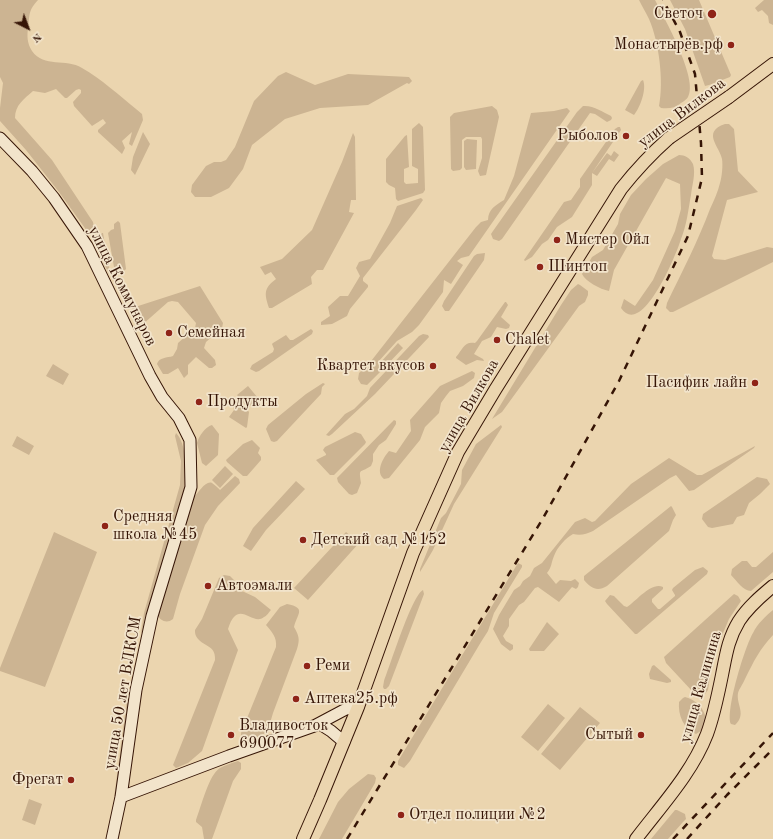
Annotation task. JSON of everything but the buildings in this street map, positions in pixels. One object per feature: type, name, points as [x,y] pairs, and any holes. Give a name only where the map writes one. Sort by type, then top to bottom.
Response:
[{"type":"main road","name":"улица Вилкова","points":[[303,839],[344,742],[376,659],[403,577],[458,452],[495,390],[621,188],[634,171],[669,138],[729,97],[773,64]]},
{"type":"main road","name":"улица Коммунаров","points":[[0,138],[32,171],[54,198],[87,246],[150,376],[162,397]]},
{"type":"main road","name":"улица 50 лет ВЛКСМ","points":[[112,839],[121,797],[136,690],[152,616],[191,487],[190,440],[179,418],[162,397]]},
{"type":"main road","name":"улица Калинина","points":[[636,839],[696,760],[707,734],[714,711],[727,646],[734,630],[740,619],[753,604],[773,586]]},
{"type":"main road","points":[[121,797],[229,756],[320,724],[346,709],[358,706]]},
{"type":"main road","points":[[320,724],[344,742]]},
{"type":"shaded area","points":[[0,0],[38,0],[31,10],[29,19],[28,40],[32,51],[43,59],[76,65],[89,72],[142,114],[143,120],[132,146],[129,144],[132,132],[122,141],[125,148],[122,154],[98,132],[98,130],[106,123],[103,119],[92,126],[74,106],[73,102],[81,93],[81,90],[79,89],[67,98],[65,98],[56,89],[45,93],[33,91],[18,106],[15,113],[15,118],[52,160],[93,222],[94,227],[89,231],[87,231],[26,150],[0,121],[3,83],[0,77]]},
{"type":"shaded area","points":[[639,0],[655,0],[685,63],[690,88],[687,98],[679,105],[674,107],[661,108],[659,106],[661,74],[658,50],[653,28]]},
{"type":"shaded area","points":[[670,0],[699,0],[731,75],[730,77],[705,86],[685,29]]},
{"type":"shaded area","points":[[764,0],[773,0],[773,25],[769,23],[768,16],[762,10],[758,12],[755,8]]},
{"type":"shaded area","points":[[286,72],[315,85],[348,74],[409,77],[412,81],[368,105],[320,108],[285,119],[252,145],[243,169],[229,188],[211,197],[195,197],[191,192],[192,185],[206,166],[214,162],[226,160],[235,147],[254,101],[278,76]]},
{"type":"shaded area","points":[[643,80],[644,88],[642,98],[634,115],[625,110],[641,81]]},
{"type":"shaded area","points":[[492,106],[497,110],[499,117],[486,175],[480,176],[478,171],[482,158],[481,137],[466,137],[462,140],[462,168],[460,170],[453,171],[451,169],[450,117],[454,113]]},
{"type":"shaded area","points":[[583,106],[598,109],[612,118],[607,122],[595,114],[590,113],[502,239],[499,241],[493,239],[491,234],[493,231],[577,112]]},
{"type":"shaded area","points":[[567,108],[570,111],[469,256],[461,258],[457,261],[463,265],[451,284],[444,280],[443,292],[419,325],[412,332],[397,341],[378,362],[381,369],[380,372],[367,385],[361,384],[358,379],[359,373],[368,365],[476,227],[481,222],[488,220],[491,210],[504,200],[514,176],[531,113]]},
{"type":"shaded area","points":[[419,123],[423,127],[425,190],[423,193],[398,201],[396,199],[395,188],[386,182],[386,159],[407,135],[409,167],[404,169],[404,182],[406,184],[418,183],[418,169],[412,166],[412,129]]},
{"type":"shaded area","points":[[729,124],[734,129],[738,171],[758,192],[727,200],[712,256],[714,259],[725,260],[767,247],[773,248],[773,262],[673,312],[670,312],[666,308],[667,303],[695,245],[719,186],[722,171],[722,159],[713,135],[714,131],[718,127]]},
{"type":"shaded area","points":[[620,127],[621,130],[592,173],[592,185],[572,217],[557,227],[548,240],[542,244],[532,257],[525,261],[524,260],[564,202],[571,200],[580,187],[580,179],[615,129]]},
{"type":"shaded area","points":[[143,132],[150,144],[135,175],[131,170],[133,157]]},
{"type":"shaded area","points":[[353,133],[355,137],[356,200],[351,200],[349,212],[354,213],[323,270],[317,270],[311,277],[312,284],[272,308],[269,308],[266,298],[266,291],[269,285],[276,279],[271,272],[265,275],[260,267],[282,259],[312,230]]},
{"type":"shaded area","points":[[467,139],[477,140],[476,169],[466,170],[464,167],[464,141]]},
{"type":"shaded area","points":[[614,151],[619,155],[614,162],[609,159],[597,176],[592,173],[607,153],[611,156]]},
{"type":"shaded area","points":[[679,155],[685,156],[690,160],[693,164],[694,172],[694,180],[683,233],[673,260],[657,290],[648,303],[639,312],[629,315],[621,308],[624,299],[635,306],[653,280],[675,231],[681,209],[680,184],[666,178],[614,270],[609,291],[594,285],[582,274],[592,257],[603,250],[618,224],[620,214],[631,195],[663,164]]},
{"type":"shaded area","points":[[421,198],[423,200],[416,210],[363,278],[363,281],[368,285],[368,287],[350,309],[347,316],[332,324],[321,325],[321,322],[330,316],[328,307],[340,296],[348,296],[360,276],[356,268],[359,262],[370,259],[390,223],[397,206]]},
{"type":"shaded area","points":[[118,221],[120,223],[126,269],[120,273],[117,272],[114,267],[108,233],[114,229],[114,224]]},
{"type":"shaded area","points":[[102,233],[110,273],[109,274],[96,247]]},
{"type":"shaded area","points":[[485,253],[484,260],[449,311],[445,311],[442,306],[444,301],[474,256]]},
{"type":"shaded area","points":[[578,284],[588,291],[585,302],[579,306],[502,412],[492,419],[561,305],[571,290]]},
{"type":"shaded area","points":[[200,286],[223,323],[222,328],[206,342],[204,348],[215,360],[216,365],[209,368],[196,357],[188,365],[188,374],[184,378],[178,368],[168,374],[163,374],[157,364],[158,362],[161,359],[173,356],[177,349],[178,343],[195,328],[196,323],[178,302],[168,302],[142,325],[139,323],[132,308]]},
{"type":"shaded area","points":[[505,302],[508,305],[501,317],[510,325],[509,328],[506,329],[497,327],[491,337],[482,341],[474,354],[484,361],[477,360],[466,365],[456,358],[466,344],[475,343],[477,341]]},
{"type":"shaded area","points":[[311,329],[313,331],[312,334],[259,371],[256,372],[250,369],[252,365],[273,352],[273,343],[286,335],[290,340],[293,340]]},
{"type":"shaded area","points":[[423,334],[428,335],[429,337],[375,394],[332,434],[329,436],[326,435],[345,414],[354,409],[367,396],[370,388],[419,336]]},
{"type":"shaded area","points":[[398,343],[403,348],[385,367],[380,363]]},
{"type":"shaded area","points":[[53,364],[69,374],[63,385],[46,376]]},
{"type":"shaded area","points":[[472,371],[475,373],[474,378],[463,386],[450,391],[441,403],[439,413],[425,427],[420,440],[389,478],[384,479],[380,473],[382,461],[389,451],[396,453],[411,431],[410,420],[440,386]]},
{"type":"shaded area","points":[[323,383],[325,384],[322,387],[321,394],[277,441],[271,441],[266,429],[268,425],[306,394]]},
{"type":"shaded area","points":[[248,386],[258,398],[248,408],[237,395]]},
{"type":"shaded area","points":[[239,399],[249,412],[246,428],[229,417],[234,410],[233,405]]},
{"type":"shaded area","points":[[394,420],[396,421],[396,424],[386,440],[379,445],[373,454],[371,466],[360,473],[361,483],[357,493],[352,495],[349,494],[338,482],[337,478]]},
{"type":"shaded area","points":[[212,425],[219,434],[218,455],[206,466],[202,463],[197,443],[203,432]]},
{"type":"shaded area","points":[[501,425],[502,427],[454,504],[433,550],[420,572],[441,518],[446,513],[461,484],[462,470],[476,444]]},
{"type":"shaded area","points":[[355,432],[361,434],[366,442],[365,444],[334,475],[330,475],[316,460],[326,455],[323,450],[325,447]]},
{"type":"shaded area","points":[[176,433],[180,438],[184,451],[186,486],[143,632],[141,633],[144,613],[180,485],[181,461],[175,436]]},
{"type":"shaded area","points":[[17,436],[34,446],[29,455],[12,446]]},
{"type":"shaded area","points":[[252,440],[260,448],[258,453],[261,460],[247,476],[243,476],[226,460],[243,444]]},
{"type":"shaded area","points":[[755,446],[694,490],[689,491],[676,475],[593,531],[579,535],[573,534],[557,549],[550,569],[547,573],[556,584],[560,580],[571,581],[575,579],[579,583],[578,587],[576,589],[572,587],[559,602],[538,587],[535,588],[524,602],[519,605],[509,619],[509,626],[503,636],[506,641],[513,645],[513,649],[510,651],[501,644],[493,629],[499,615],[514,590],[530,576],[534,568],[542,563],[575,522],[585,518],[592,522],[595,521],[631,484],[669,458],[697,475],[702,475]]},
{"type":"shaded area","points":[[225,466],[233,474],[220,488],[212,480]]},
{"type":"shaded area","points":[[235,476],[239,479],[240,483],[218,506],[205,525],[180,594],[173,619],[171,621],[162,620],[157,614],[194,497],[207,483],[212,483],[220,490]]},
{"type":"shaded area","points":[[757,477],[767,479],[770,484],[749,503],[744,515],[737,517],[733,524],[712,528],[708,527],[702,519],[703,514]]},
{"type":"shaded area","points":[[296,481],[305,489],[266,530],[251,551],[243,546],[253,528]]},
{"type":"shaded area","points":[[671,506],[676,515],[669,531],[607,586],[597,589],[589,585],[584,580],[584,576]]},
{"type":"shaded area","points":[[54,532],[97,552],[45,687],[0,671],[0,668]]},
{"type":"shaded area","points":[[346,532],[359,543],[308,600],[294,588]]},
{"type":"shaded area","points":[[773,552],[773,572],[751,591],[743,588],[731,575],[732,569],[742,561],[747,561],[752,567],[756,567]]},
{"type":"shaded area","points":[[518,563],[522,565],[522,567],[494,613],[488,631],[410,761],[404,768],[398,765],[398,761]]},
{"type":"shaded area","points":[[703,567],[708,571],[707,574],[637,634],[635,634],[605,601],[610,595],[614,596],[627,607],[644,592],[659,586],[663,587],[663,589],[652,599],[652,602],[658,609],[660,609],[675,596],[672,590],[673,588],[695,570]]},
{"type":"shaded area","points":[[224,575],[230,576],[242,591],[255,597],[271,610],[266,616],[259,619],[241,614],[236,615],[232,620],[228,629],[238,650],[202,751],[188,763],[176,768],[173,765],[215,660],[215,655],[211,648],[199,640],[195,630],[202,619],[219,578]]},
{"type":"shaded area","points":[[423,590],[424,594],[389,686],[384,689],[384,681],[407,617],[418,595]]},
{"type":"shaded area","points":[[734,594],[738,596],[741,601],[729,619],[718,645],[712,663],[708,690],[705,694],[701,695],[695,693],[666,663],[664,657]]},
{"type":"shaded area","points":[[287,604],[297,607],[299,610],[294,627],[298,638],[297,649],[268,730],[264,734],[251,740],[242,741],[241,733],[276,647],[275,637],[266,625],[280,607]]},
{"type":"shaded area","points":[[773,610],[773,635],[757,656],[739,690],[738,697],[741,713],[735,725],[731,724],[730,717],[733,693],[745,651],[757,626]]},
{"type":"shaded area","points":[[547,622],[559,634],[544,651],[530,651],[529,649]]},
{"type":"shaded area","points":[[654,665],[671,680],[671,682],[667,683],[650,679],[649,674],[652,666]]},
{"type":"shaded area","points":[[685,697],[697,703],[706,719],[702,730],[696,734],[685,725],[679,712],[679,702]]},
{"type":"shaded area","points":[[130,698],[116,796],[114,798],[127,699]]},
{"type":"shaded area","points":[[548,704],[565,718],[538,751],[521,737]]},
{"type":"shaded area","points":[[580,707],[600,723],[560,770],[541,754]]},
{"type":"shaded area","points":[[238,761],[241,763],[241,769],[233,781],[212,839],[204,839],[202,827],[196,822],[196,820],[212,777],[220,768]]},
{"type":"shaded area","points":[[368,774],[374,775],[376,778],[375,783],[342,839],[319,839],[338,802],[349,789]]},
{"type":"shaded area","points":[[29,799],[42,804],[35,825],[22,820]]},
{"type":"shaded area","points":[[675,810],[685,814],[686,819],[668,839],[651,839]]},
{"type":"railway","points":[[347,839],[542,520],[619,381],[688,236],[702,178],[701,143],[695,74],[680,32],[663,0]]},
{"type":"railway","points":[[673,839],[773,733]]},
{"type":"railway","points":[[687,839],[727,795],[773,749]]},
{"type":"place","name":"Светоч","points":[[712,14]]},
{"type":"place","name":"Монастырёв.рф","points":[[731,45]]},
{"type":"place","name":"Рыболов","points":[[626,136]]},
{"type":"place","name":"Мистер Ойл","points":[[557,240]]},
{"type":"place","name":"Шинтоп","points":[[540,267]]},
{"type":"place","name":"Семейная","points":[[169,333]]},
{"type":"place","name":"Chalet","points":[[497,340]]},
{"type":"place","name":"Квартет вкусов","points":[[433,366]]},
{"type":"place","name":"Пасифик лайн","points":[[755,383]]},
{"type":"place","name":"Продукты","points":[[199,402]]},
{"type":"place","name":"Средняя школа №45","points":[[105,526]]},
{"type":"place","name":"Детский сад №152","points":[[303,540]]},
{"type":"place","name":"Автоэмали","points":[[208,586]]},
{"type":"place","name":"Реми","points":[[307,666]]},
{"type":"place","name":"Аптека25.рф","points":[[296,699]]},
{"type":"place","name":"Владивосток 690077","points":[[231,735]]},
{"type":"place","name":"Сытый","points":[[641,735]]},
{"type":"place","name":"Фрегат","points":[[71,780]]},
{"type":"place","name":"Отдел полиции №2","points":[[401,815]]}]
